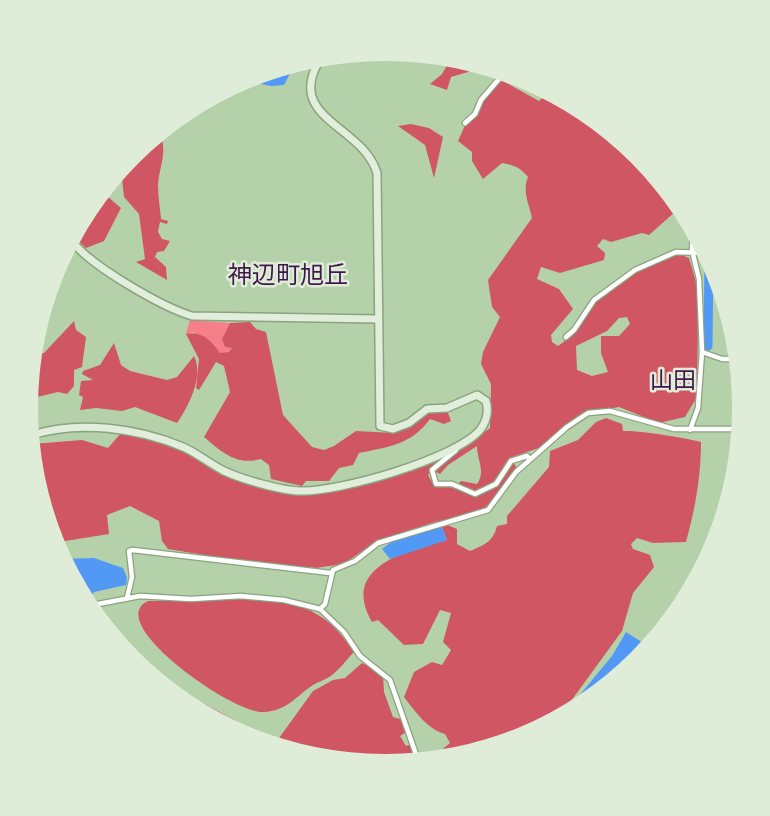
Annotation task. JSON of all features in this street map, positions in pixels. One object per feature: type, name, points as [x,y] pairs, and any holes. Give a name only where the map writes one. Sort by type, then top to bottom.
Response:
[{"type":"street","points":[[39,434],[98,428],[134,432],[183,447],[225,471],[300,491],[354,485],[437,456],[479,431],[486,419],[486,401],[477,395],[447,408],[427,409],[405,425],[386,430],[380,426],[377,173],[363,145],[328,120],[314,104],[311,82],[316,68]]},
{"type":"street","points":[[465,123],[475,114],[481,100],[498,81]]},
{"type":"street","points":[[78,247],[88,258],[158,301],[198,318],[378,319]]},
{"type":"street","points":[[566,337],[574,330],[594,300],[632,272],[671,253],[694,252],[699,279],[702,352],[698,408],[690,430]]},
{"type":"street","points":[[702,352],[728,359]]},
{"type":"street","points":[[127,598],[132,577],[129,551],[133,550],[330,573],[355,561],[378,543],[488,510],[516,472],[530,459],[578,418],[598,411],[626,415],[662,427],[731,429]]},
{"type":"street","points":[[457,444],[458,448],[432,471],[431,475],[436,484],[452,484],[468,492],[481,493],[496,484],[511,461],[527,456],[530,459]]},
{"type":"street","points":[[320,609],[325,604],[330,573]]},
{"type":"street","points":[[99,604],[127,598],[263,597],[320,609],[344,632],[360,656],[390,680],[416,753]]},
{"type":"shaded area","points":[[446,67],[468,72],[451,77],[447,90],[430,84]]},
{"type":"shaded area","points":[[500,81],[539,101],[541,99],[578,120],[613,147],[660,197],[672,214],[649,235],[642,233],[611,242],[603,239],[597,246],[605,253],[604,260],[560,273],[541,267],[537,279],[559,289],[573,309],[551,335],[552,342],[558,346],[576,329],[594,300],[620,281],[667,257],[680,255],[689,258],[696,282],[698,313],[697,397],[685,417],[659,423],[619,407],[582,413],[542,447],[509,458],[494,481],[476,491],[458,484],[461,481],[477,484],[480,479],[477,446],[448,465],[440,474],[436,472],[444,462],[490,428],[491,384],[481,364],[483,352],[500,317],[492,307],[488,280],[532,218],[526,192],[528,177],[516,167],[502,163],[483,179],[472,161],[472,152],[458,141],[466,123]],"holes":[[[627,317],[630,324],[619,336],[601,336],[601,353],[608,372],[592,376],[577,370],[576,346],[607,331],[619,318]]]},
{"type":"shaded area","points":[[411,124],[429,128],[443,137],[434,178],[425,145],[398,126]]},
{"type":"shaded area","points":[[162,143],[158,185],[161,219],[168,221],[167,224],[160,222],[158,232],[162,239],[170,241],[164,251],[157,252],[155,257],[166,267],[167,280],[136,262],[145,259],[139,214],[124,197],[122,182]]},
{"type":"shaded area","points":[[109,198],[121,208],[104,241],[86,248],[81,243]]},
{"type":"shaded area","points":[[190,320],[230,323],[222,339],[232,347],[229,353],[220,353],[193,332],[186,334]]},
{"type":"shaded area","points":[[74,321],[76,330],[86,337],[82,367],[74,370],[74,386],[67,394],[58,392],[38,397],[44,353]]},
{"type":"shaded area","points":[[250,322],[256,329],[266,332],[283,415],[312,447],[324,450],[356,431],[395,433],[407,429],[418,416],[430,410],[448,413],[451,421],[444,424],[430,419],[407,440],[359,453],[353,465],[339,468],[329,481],[306,481],[302,486],[271,479],[269,465],[261,459],[237,459],[204,437],[230,392],[224,366],[216,362],[199,390],[196,388],[199,359],[186,334],[201,335],[220,353],[229,352],[232,348],[225,347],[222,339],[230,323]]},
{"type":"shaded area","points":[[114,343],[121,365],[130,371],[167,380],[177,377],[194,356],[197,364],[196,382],[190,400],[177,423],[135,407],[122,411],[96,408],[80,410],[83,397],[79,395],[81,381],[93,380],[82,374],[83,371],[100,365]]},
{"type":"shaded area","points":[[606,418],[622,424],[623,431],[701,442],[697,493],[686,542],[653,543],[637,538],[631,544],[633,549],[650,555],[654,567],[633,593],[622,631],[572,700],[518,728],[475,743],[442,750],[450,743],[445,734],[422,719],[404,697],[414,672],[432,662],[442,665],[451,650],[443,642],[451,613],[440,610],[423,644],[404,645],[378,620],[372,622],[364,603],[364,588],[371,575],[382,564],[413,550],[447,540],[442,527],[447,525],[457,529],[457,544],[470,551],[484,545],[493,536],[497,526],[507,524],[507,516],[549,467],[550,451],[578,440],[596,422]]},
{"type":"shaded area","points":[[122,432],[183,447],[224,472],[291,490],[327,491],[435,458],[439,460],[428,475],[432,482],[479,496],[498,485],[514,463],[516,467],[493,501],[478,513],[435,522],[379,540],[343,564],[316,568],[234,560],[168,549],[162,541],[159,521],[130,506],[107,515],[109,534],[65,541],[50,498],[40,443],[82,440],[108,448]]},
{"type":"shaded area","points":[[241,599],[277,602],[306,609],[331,625],[354,652],[330,677],[313,685],[285,706],[263,712],[248,709],[201,683],[156,646],[142,627],[139,612],[148,601]]},
{"type":"shaded area","points":[[362,663],[383,674],[384,692],[393,717],[400,719],[408,731],[400,736],[406,746],[411,744],[413,752],[340,752],[279,738],[313,691],[333,680],[345,678]]},
{"type":"water","points":[[289,75],[284,85],[262,84]]},
{"type":"water","points":[[442,527],[447,540],[390,559],[382,549],[394,540]]},
{"type":"water","points":[[94,558],[123,568],[127,578],[126,585],[93,594],[73,559]]},
{"type":"water","points":[[626,632],[641,641],[613,669],[580,694],[612,656]]},
{"type":"waterway","points":[[708,346],[709,285]]},
{"type":"district","name":"神辺町旭丘","points":[[288,275]]},
{"type":"district","name":"山田","points":[[673,380]]}]
